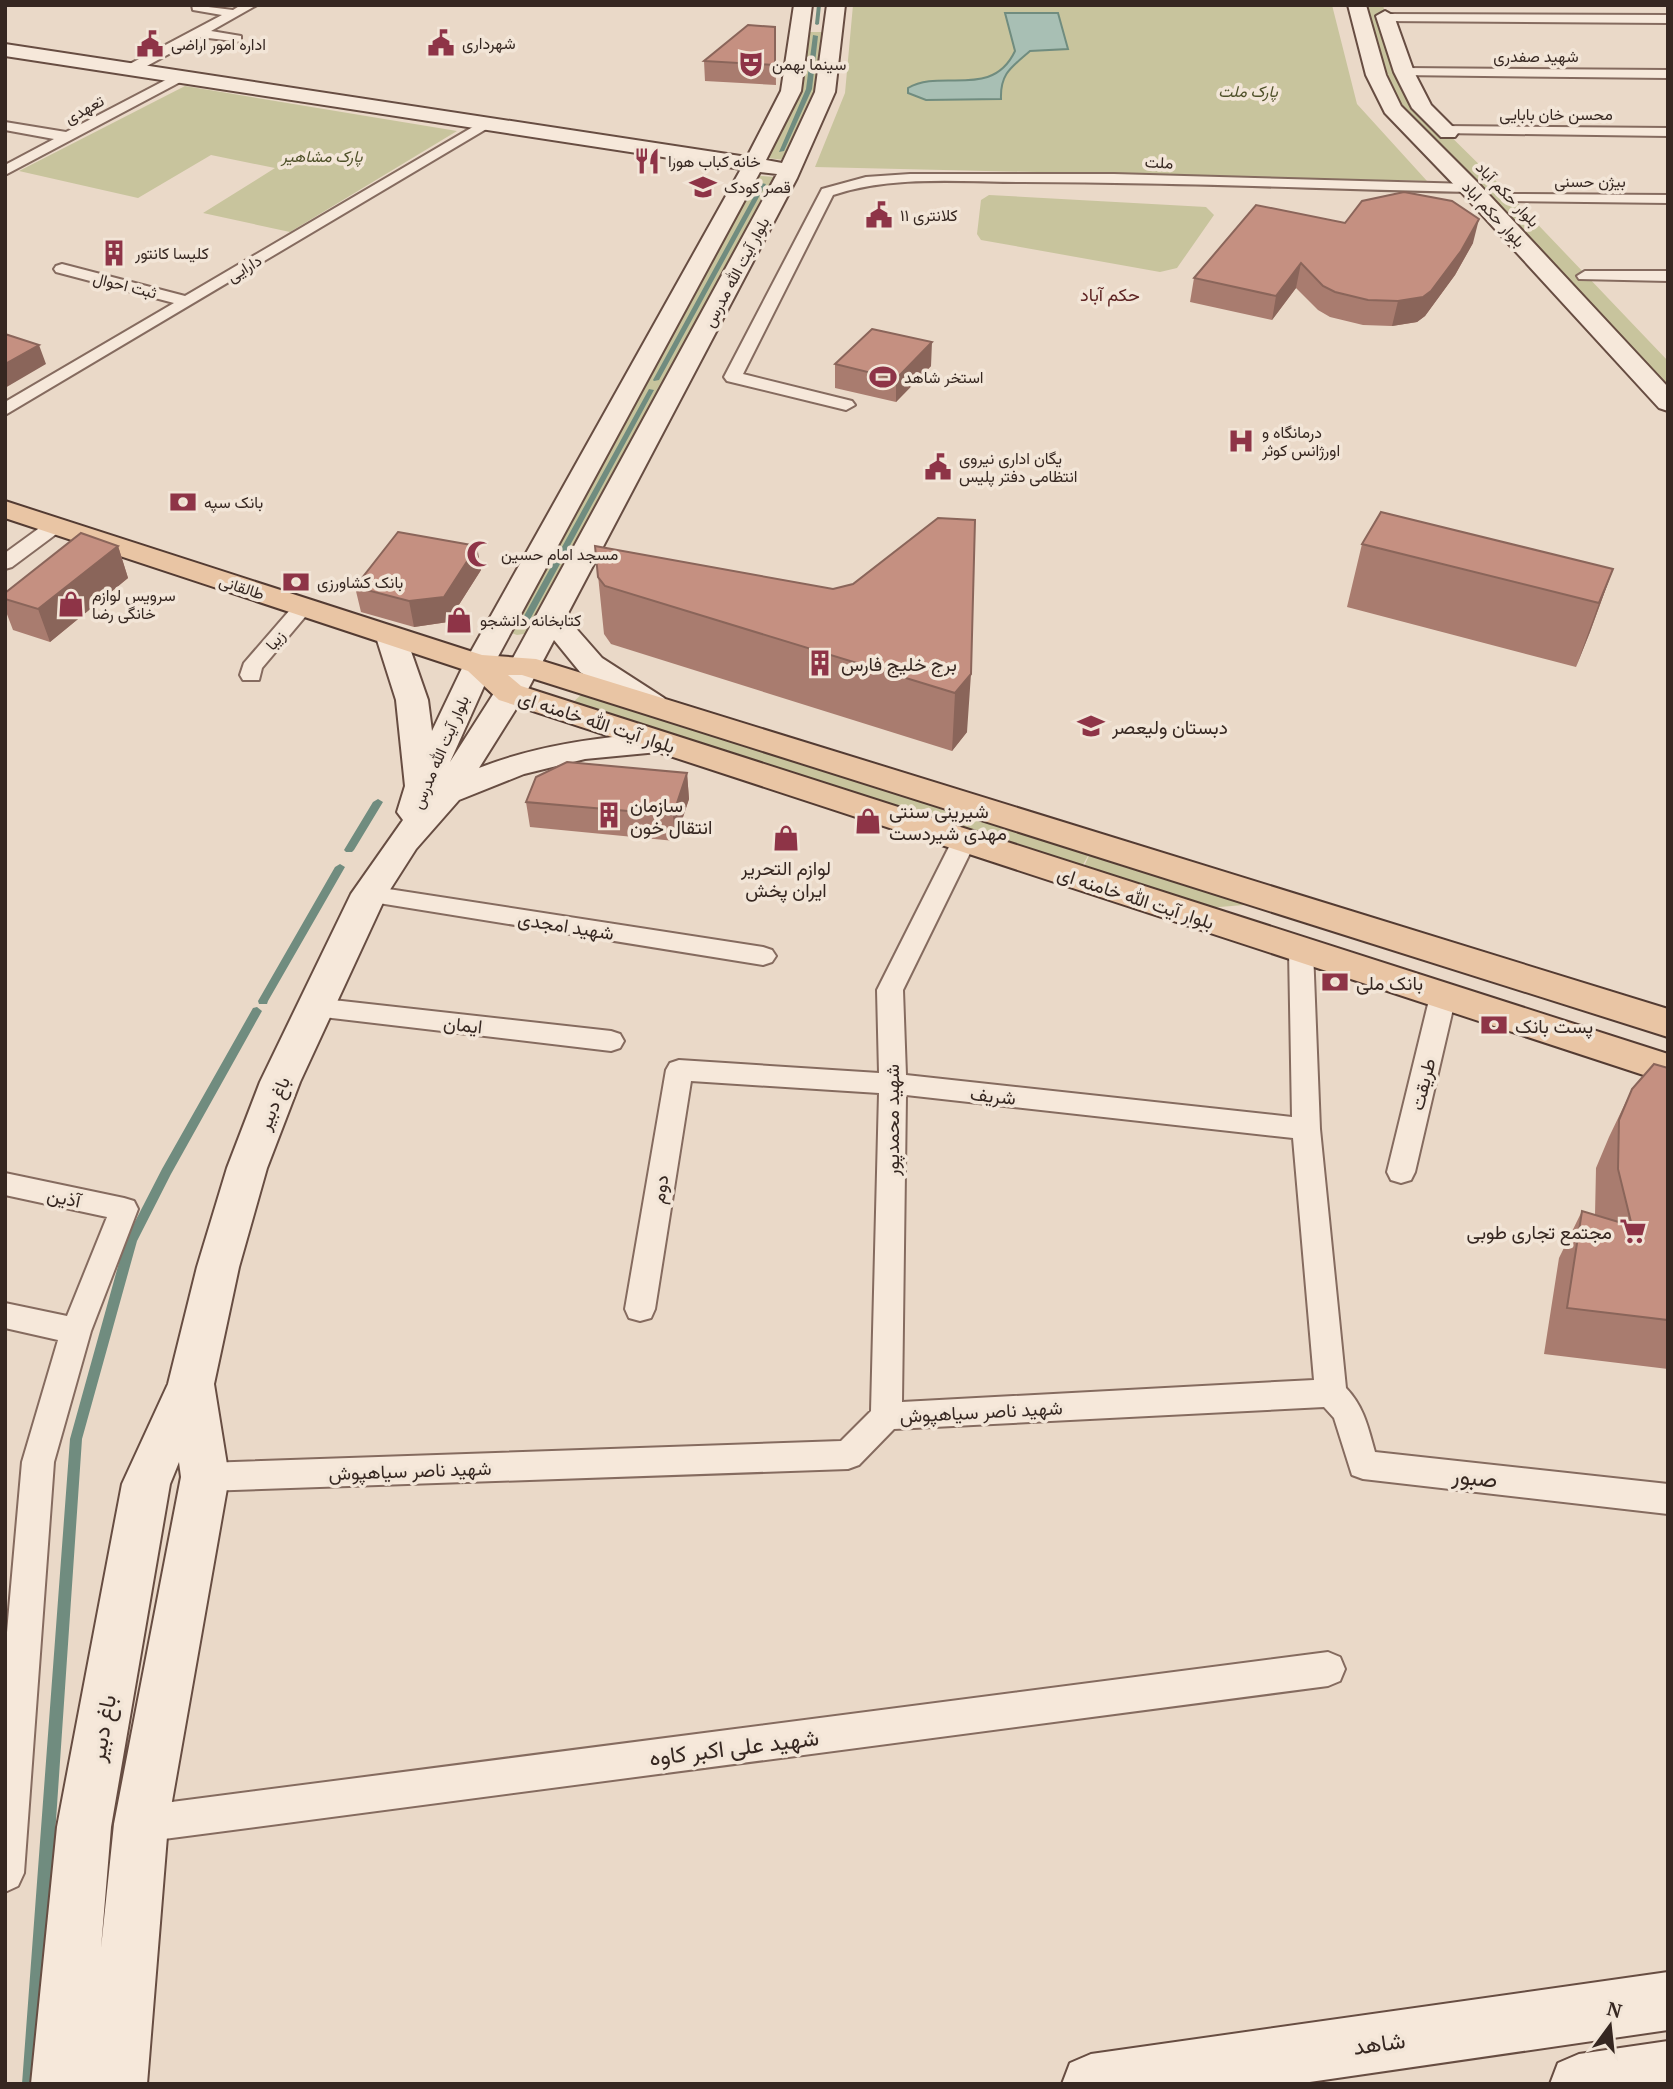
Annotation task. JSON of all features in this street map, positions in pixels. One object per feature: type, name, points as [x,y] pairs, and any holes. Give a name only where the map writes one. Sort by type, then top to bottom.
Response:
[{"type":"main road","name":"بلوار آیت الله مدرس","points":[[435,789],[479,664],[755,165],[791,91],[803,5]]},
{"type":"main road","name":"بلوار آیت الله مدرس","points":[[404,841],[435,789],[518,680],[789,170],[825,92],[836,5]]},
{"type":"main road","name":"بلوار حکم اباد","points":[[1357,5],[1376,75],[1387,102],[1668,402]]},
{"type":"main road","name":"بلوار حکم آباد","points":[[1385,12],[1404,72],[1422,108],[1465,150]]},
{"type":"main road","points":[[5,50],[789,170]]},
{"type":"main road","name":"بلوار حکم آباد","points":[[1494,179],[1532,219]]},
{"type":"main road","points":[[1570,259],[1601,293]]},
{"type":"main road","name":"طالقانی","points":[[5,509],[479,664]]},
{"type":"main road","points":[[551,618],[591,665],[653,705]]},
{"type":"main road","points":[[391,637],[412,701],[435,789],[585,749],[658,742]]},
{"type":"main road","name":"بلوار آیت الله خامنه ای","points":[[479,664],[658,742],[717,742],[1668,1023]]},
{"type":"main road","name":"بلوار آیت الله خامنه ای","points":[[518,680],[653,705],[717,742],[964,841],[1668,1069]]},
{"type":"main road","name":"باغ دبیر","points":[[61,2084],[84,1827],[146,1483],[191,1384],[218,1267],[247,1168],[281,1082],[369,894],[404,841]]},
{"type":"main road","points":[[1452,999],[1545,1014],[1668,1052]]},
{"type":"main road","name":"باغ دبیر","points":[[117,2084],[141,1824],[205,1477],[191,1384]]},
{"type":"main road","name":"شاهد","points":[[1091,2084],[1668,2001]]},
{"type":"main road","points":[[1579,2084],[1668,2070]]},
{"type":"street","points":[[129,69],[251,5]]},
{"type":"street","points":[[197,7],[236,13]]},
{"type":"street","points":[[1385,12],[1668,19]]},
{"type":"street","points":[[199,33],[237,39]]},
{"type":"street","name":"شهید صفدری","points":[[1404,72],[1668,74]]},
{"type":"street","name":"تعهدی","points":[[5,171],[179,77]]},
{"type":"street","name":"دارایی","points":[[5,410],[483,125]]},
{"type":"street","points":[[5,126],[69,137]]},
{"type":"street","name":"محسن خان بابایی","points":[[1445,131],[1668,132]]},
{"type":"street","name":"ملت","points":[[846,405],[733,377],[827,192],[847,185],[926,179],[1118,177],[1470,188]]},
{"type":"street","name":"بیژن حسنی","points":[[1512,198],[1668,199]]},
{"type":"street","name":"ثبت احوال","points":[[62,269],[187,302]]},
{"type":"street","points":[[1585,276],[1668,276]]},
{"type":"street","points":[[5,563],[56,525]]},
{"type":"street","name":"زیبا","points":[[251,675],[251,667],[303,607]]},
{"type":"street","name":"شهید محمدپور","points":[[886,1416],[893,1084],[890,990],[964,841]]},
{"type":"street","name":"شهید امجدی","points":[[369,894],[763,956]]},
{"type":"street","points":[[1301,950],[1306,1129],[1331,1393]]},
{"type":"street","name":"طریقت","points":[[1401,1172],[1452,999]]},
{"type":"street","name":"ایمان","points":[[315,1007],[611,1041]]},
{"type":"street","name":"شریف","points":[[679,1070],[893,1084],[1306,1129]]},
{"type":"street","name":"دوم","points":[[640,1309],[679,1070]]},
{"type":"street","name":"آذین","points":[[5,1184],[124,1209],[76,1331]]},
{"type":"street","points":[[5,1315],[76,1331],[38,1462],[5,1873]]},
{"type":"street","name":"شهید ناصر سیاهپوش","points":[[205,1477],[848,1455],[886,1416],[1331,1393]]},
{"type":"street","name":"صبور","points":[[1331,1393],[1348,1410],[1363,1465],[1668,1499]]},
{"type":"street","name":"شهید علی اکبر کاوه","points":[[141,1824],[1328,1669]]},
{"type":"green space","name":"پارک ملت","points":[[853,5],[1332,5],[1357,104],[1427,181],[815,167],[845,93]]},
{"type":"green space","points":[[1357,5],[1383,5],[1387,22],[1422,108],[1504,189],[1668,361],[1668,403],[1399,117]]},
{"type":"green space","points":[[808,32],[823,32],[832,36],[794,161],[758,157]]},
{"type":"green space","name":"پارک مشاهیر","points":[[185,86],[457,131],[290,232],[203,213],[275,168],[211,155],[138,198],[19,171]]},
{"type":"green space","points":[[749,175],[786,178],[530,633],[517,635],[506,631]]},
{"type":"green space","points":[[989,195],[1206,207],[1214,215],[1177,268],[1160,272],[981,240],[977,234],[981,200]]},
{"type":"green space","points":[[591,686],[1281,902],[1182,910],[1079,877],[1093,847],[1076,877],[563,711]]},
{"type":"shaded area","points":[[1005,13],[1058,13],[1068,49],[1030,51],[1005,77],[1001,99],[926,100],[908,93],[908,88],[921,83],[980,79],[993,75],[1005,66],[1015,51]]},
{"type":"building","points":[[748,25],[775,27],[775,65],[704,61]]},
{"type":"building","points":[[1404,192],[1452,201],[1479,219],[1461,251],[1431,291],[1423,297],[1398,301],[1368,300],[1335,292],[1323,286],[1301,263],[1276,296],[1194,278],[1256,205],[1345,223],[1362,201]]},
{"type":"building","points":[[872,329],[932,342],[896,379],[835,364]]},
{"type":"building","points":[[5,334],[39,345],[5,364]]},
{"type":"building","points":[[1381,512],[1613,569],[1599,603],[1362,544]]},
{"type":"building","points":[[938,518],[975,520],[971,674],[955,693],[605,586],[598,577],[595,546],[833,589],[853,584]]},
{"type":"building","points":[[398,532],[477,546],[444,597],[409,601],[355,587]]},
{"type":"building","points":[[81,533],[118,546],[38,609],[5,599],[5,593]]},
{"type":"building","points":[[567,762],[687,773],[673,815],[526,802],[536,777]]},
{"type":"building","points":[[1654,1064],[1668,1068],[1668,1320],[1567,1308],[1582,1211],[1632,1226],[1618,1169],[1619,1120],[1632,1089]]},
{"type":"waterway","points":[[817,24],[819,5]]},
{"type":"waterway","points":[[781,151],[809,89],[815,36]]},
{"type":"waterway","points":[[656,380],[763,184]]},
{"type":"waterway","points":[[523,625],[651,390]]},
{"type":"waterway","points":[[349,850],[378,802]]},
{"type":"waterway","points":[[263,1001],[340,867]]},
{"type":"waterway","points":[[30,2084],[76,1439],[131,1241],[166,1172],[257,1011]]},
{"type":"place","name":"شهرداری","points":[[441,43]]},
{"type":"place","name":"اداره امور اراضی","points":[[150,44]]},
{"type":"place","name":"سینما بهمن","points":[[751,64]]},
{"type":"place","name":"خانه کباب هورا","points":[[647,161]]},
{"type":"place","name":"قصر کودک","points":[[703,187]]},
{"type":"place","name":"کلانتری ۱۱","points":[[879,215]]},
{"type":"place","name":"کلیسا کانتور","points":[[114,253]]},
{"type":"place","name":"استخر شاهد","points":[[883,377]]},
{"type":"place","name":"درمانگاه و اورژانس کوثر","points":[[1241,441]]},
{"type":"place","name":"یگان اداری نیروی انتظامی دفتر پلیس","points":[[938,467]]},
{"type":"place","name":"بانک سپه","points":[[183,502]]},
{"type":"place","name":"مسجد امام حسین","points":[[480,554]]},
{"type":"place","name":"بانک کشاورزی","points":[[296,582]]},
{"type":"place","name":"سرویس لوازم خانگی رضا","points":[[71,604]]},
{"type":"place","name":"کتابخانه دانشجو","points":[[459,620]]},
{"type":"place","name":"برج خلیج فارس","points":[[820,663]]},
{"type":"place","name":"دبستان ولیعصر","points":[[1091,726]]},
{"type":"place","name":"سازمان انتقال خون","points":[[609,815]]},
{"type":"place","name":"شیرینی سنتی مهدی شیردست","points":[[868,821]]},
{"type":"place","name":"لوازم التحریر ایران پخش","points":[[786,838]]},
{"type":"place","name":"بانک ملی","points":[[1335,982]]},
{"type":"place","name":"پست بانک","points":[[1494,1025]]},
{"type":"place","name":"مجتمع تجاری طوبی","points":[[1633,1231]]},
{"type":"district","name":"حکم آباد","points":[[1110,294]]}]
